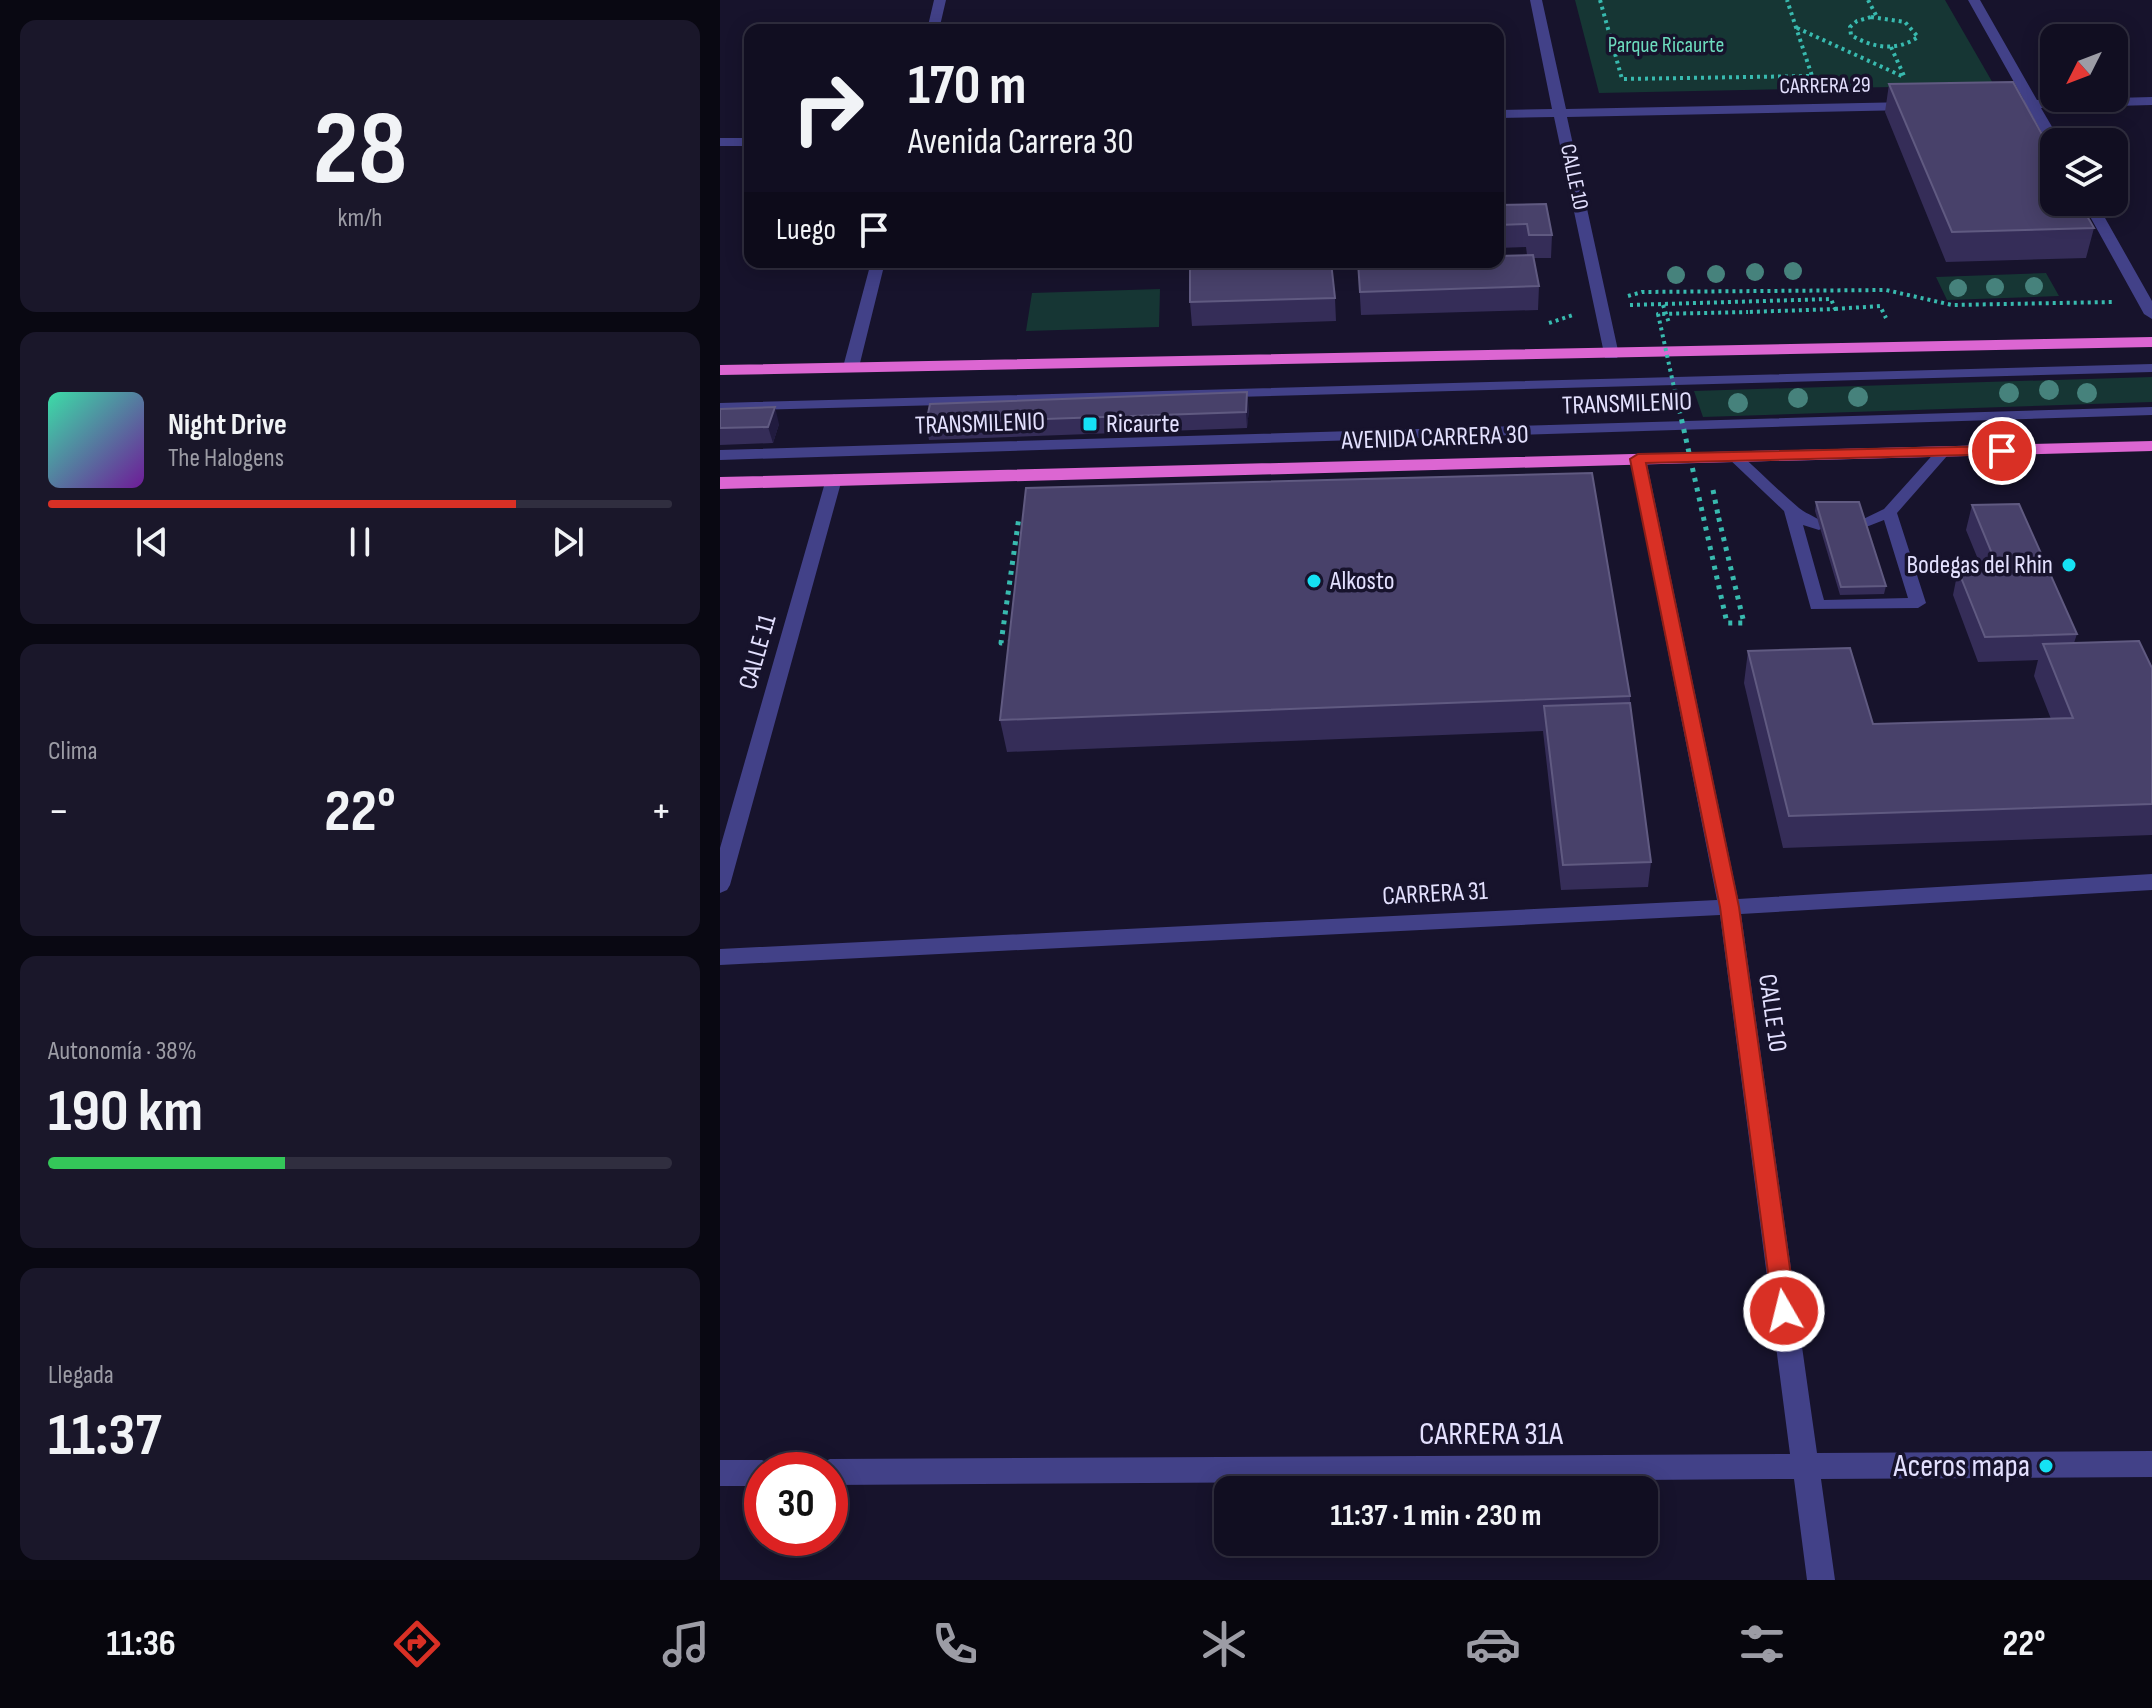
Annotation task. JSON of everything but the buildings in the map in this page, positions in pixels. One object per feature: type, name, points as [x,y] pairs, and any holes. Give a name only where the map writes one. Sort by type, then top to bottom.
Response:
[{"type":"highway","points":[[720,370],[1611,355],[2152,342]]},
{"type":"highway","name":"AVENIDA CARRERA 30","points":[[720,483],[2152,446]]},
{"type":"street","points":[[934,24],[940,0]]},
{"type":"street","name":"CALLE 10","points":[[1536,0],[1611,355]]},
{"type":"street","points":[[1974,0],[2046,128]]},
{"type":"street","points":[[1982,105],[2152,101]]},
{"type":"street","name":"CARRERA 29","points":[[1504,114],[1919,106]]},
{"type":"street","points":[[720,142],[744,142]]},
{"type":"street","points":[[2097,216],[2148,308]]},
{"type":"street","points":[[851,367],[876,268]]},
{"type":"street","name":"CALLE 10","points":[[1638,459],[1729,907],[1821,1580]]},
{"type":"street","name":"CALLE 11","points":[[720,885],[834,479]]},
{"type":"street","name":"CARRERA 31","points":[[720,957],[1729,907],[2152,882]]},
{"type":"street","name":"CARRERA 31A","points":[[848,1472],[2152,1464]]},
{"type":"street","points":[[720,1473],[744,1473]]},
{"type":"lane","name":"TRANSMILENIO","points":[[720,407],[2152,368]]},
{"type":"lane","name":"TRANSMILENIO","points":[[720,455],[2152,411]]},
{"type":"lane","points":[[1861,524],[1889,512],[1942,453]]},
{"type":"lane","points":[[1735,457],[1791,509],[1805,520],[1819,525]]},
{"type":"lane","points":[[1791,509],[1817,605],[1918,603],[1889,512]]},
{"type":"path","points":[[1600,0],[1622,79],[1812,76],[1787,0]]},
{"type":"path","points":[[1868,0],[1877,17]]},
{"type":"path","points":[[1877,17],[1905,22],[1915,29],[1918,37],[1910,43],[1890,47],[1862,42],[1851,35],[1850,27],[1857,21],[1877,17]]},
{"type":"path","points":[[1796,28],[1905,78]]},
{"type":"path","points":[[1890,47],[1910,87]]},
{"type":"path","points":[[1546,324],[1642,292],[1830,288],[1886,290],[1952,305],[2148,308]]},
{"type":"path","points":[[1665,304],[1831,299],[1835,309]]},
{"type":"path","points":[[1713,490],[1744,623],[1727,623],[1658,314],[1880,306],[1887,319]]},
{"type":"path","points":[[1018,642],[1001,643],[1019,517]]},
{"type":"green space","name":"Parque Ricaurte","points":[[1575,0],[1945,0],[1994,85],[1599,93]]},
{"type":"green space","points":[[2046,273],[2059,296],[1947,300],[1936,277]]},
{"type":"green space","points":[[1160,289],[1159,327],[1026,331],[1032,293]]},
{"type":"green space","points":[[2152,377],[2152,402],[1703,417],[1694,391]]},
{"type":"place","name":"Ricaurte","points":[[1090,424]]},
{"type":"place","name":"Bodegas del Rhin","points":[[2069,565]]},
{"type":"place","name":"Alkosto","points":[[1314,581]]},
{"type":"place","name":"Aceros mapa","points":[[2046,1466]]},
{"type":"route","points":[[1784,1311],[1729,907],[1638,459],[2002,451]]}]
